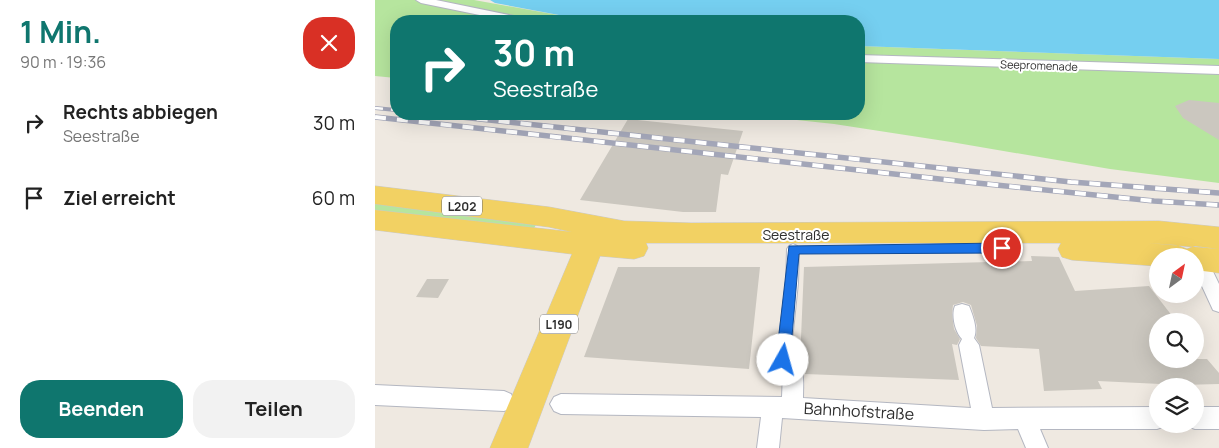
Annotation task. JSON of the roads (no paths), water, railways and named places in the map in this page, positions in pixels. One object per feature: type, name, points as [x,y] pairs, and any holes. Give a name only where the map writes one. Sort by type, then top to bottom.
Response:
[{"type":"main road","name":"Seestraße","points":[[375,195],[549,216],[594,236],[685,250],[1091,250],[1149,254]]},
{"type":"main road","name":"Seestraße","points":[[375,220],[535,240],[624,232],[691,234],[1159,232],[1219,238]]},
{"type":"main road","name":"L190","points":[[509,448],[594,236]]},
{"type":"street","points":[[421,0],[494,15]]},
{"type":"street","name":"Seepromenade","points":[[865,58],[1219,70]]},
{"type":"street","points":[[1204,273],[1219,304]]},
{"type":"street","points":[[962,312],[984,419]]},
{"type":"street","points":[[768,448],[793,370],[783,360]]},
{"type":"street","points":[[375,395],[504,401]]},
{"type":"street","name":"Bahnhofstraße","points":[[561,404],[782,407],[1025,420],[1149,418]]},
{"type":"street","points":[[1204,418],[1219,418]]},
{"type":"street","points":[[1025,420],[1037,448]]},
{"type":"lane","points":[[783,360],[792,282],[793,249]]},
{"type":"water","points":[[490,0],[1219,0],[1219,59],[865,46],[865,15],[559,15],[495,3]]},
{"type":"railway","points":[[375,108],[390,109]]},
{"type":"railway","points":[[375,117],[390,119]]},
{"type":"railway","points":[[402,120],[967,182],[1154,201],[1219,205]]},
{"type":"railway","points":[[489,120],[1071,182],[1219,193]]}]
